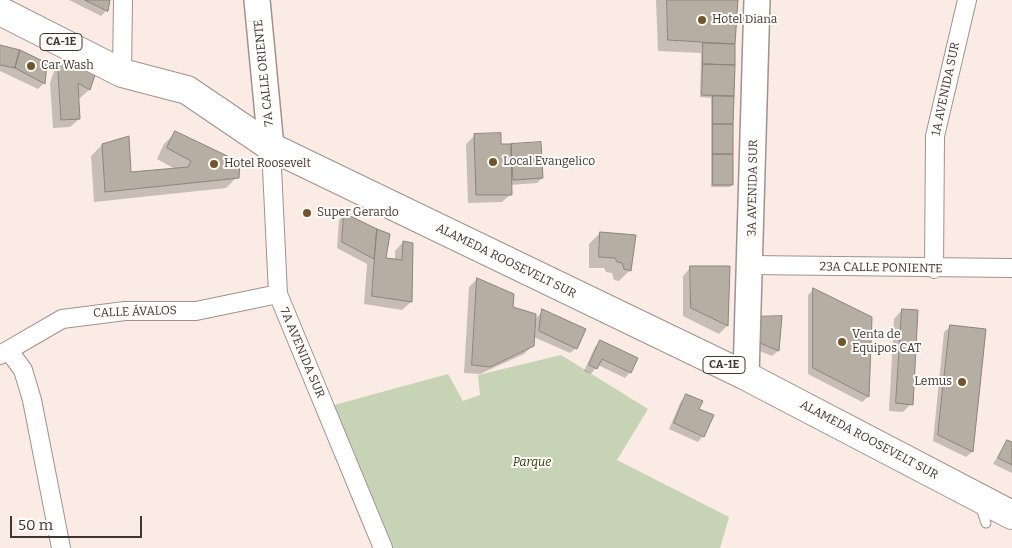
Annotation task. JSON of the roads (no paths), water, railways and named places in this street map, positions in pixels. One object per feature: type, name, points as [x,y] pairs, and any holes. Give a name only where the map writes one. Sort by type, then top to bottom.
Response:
[{"type":"highway","name":"ALAMEDA ROOSEVELT SUR","points":[[0,11],[122,72],[187,90],[271,147],[746,376],[1012,515]]},
{"type":"street","points":[[122,72],[123,0]]},
{"type":"street","name":"7A CALLE ORIENTE","points":[[257,0],[271,147]]},
{"type":"street","name":"3A AVENIDA SUR","points":[[746,376],[751,265],[757,0]]},
{"type":"street","name":"1A AVENIDA SUR","points":[[934,269],[935,136],[966,0]]},
{"type":"street","name":"7A AVENIDA SUR","points":[[271,147],[278,294],[384,548]]},
{"type":"street","name":"23A CALLE PONIENTE","points":[[751,265],[934,269],[1012,268]]},
{"type":"street","name":"CALLE ÁVALOS","points":[[4,353],[62,319],[124,310],[196,311],[278,294]]},
{"type":"street","points":[[4,353],[23,370],[32,400],[61,548]]},
{"type":"lane","points":[[978,497],[986,523]]},
{"type":"place","name":"Hotel Diana","points":[[702,20]]},
{"type":"place","name":"Car Wash","points":[[31,66]]},
{"type":"place","name":"Local Evangelico","points":[[493,162]]},
{"type":"place","name":"Hotel Roosevelt","points":[[214,164]]},
{"type":"place","name":"Super Gerardo","points":[[307,213]]},
{"type":"place","name":"Venta de Equipos CAT","points":[[842,342]]},
{"type":"place","name":"Lemus","points":[[962,382]]},
{"type":"park label","name":"Parque","points":[[532,463]]}]
